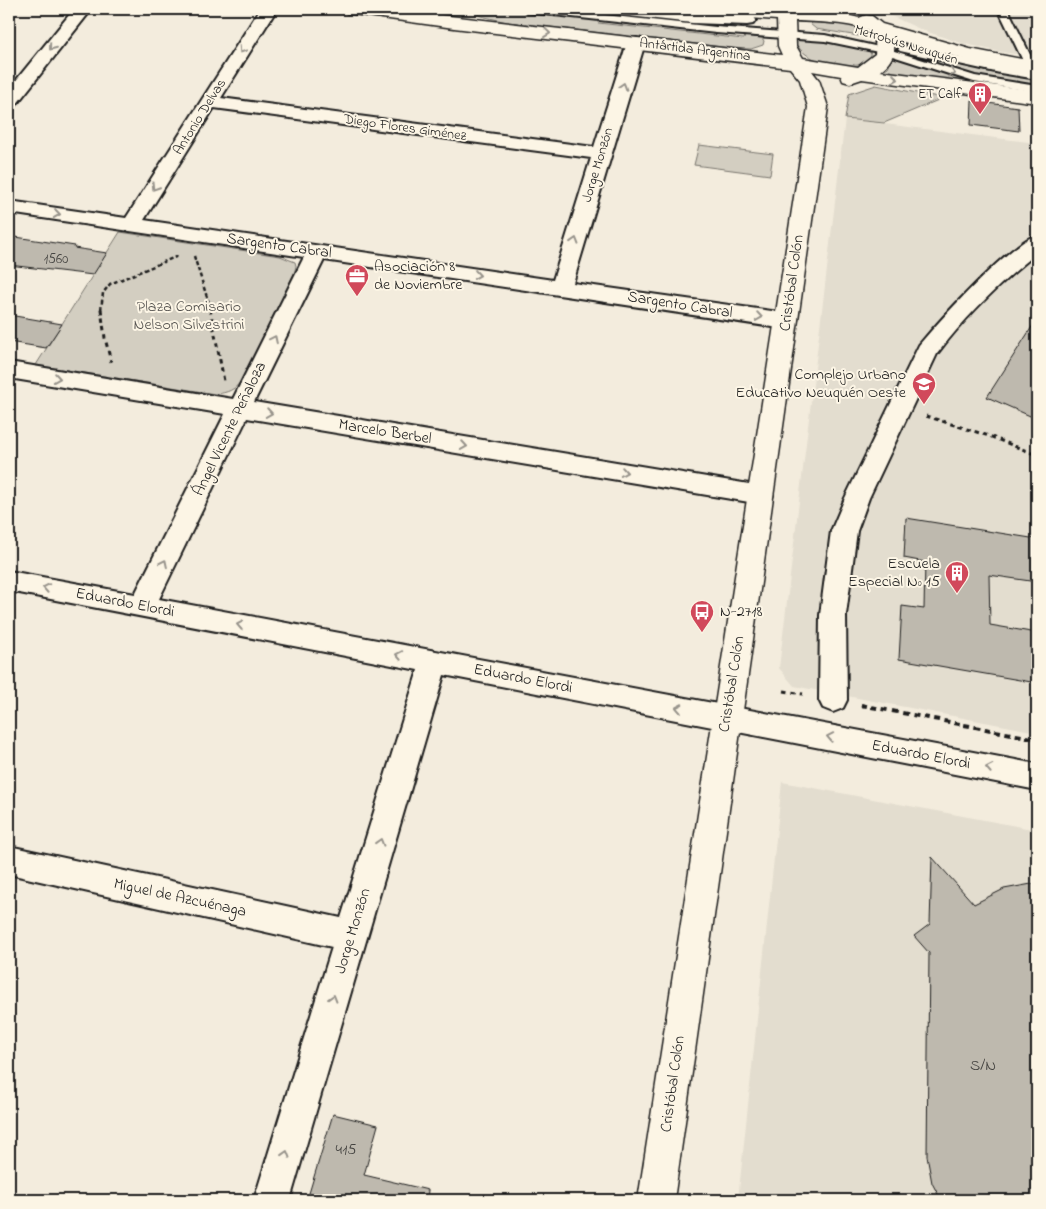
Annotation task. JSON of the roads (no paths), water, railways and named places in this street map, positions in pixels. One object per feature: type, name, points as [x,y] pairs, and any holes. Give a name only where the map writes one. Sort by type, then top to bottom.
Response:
[{"type":"main road","name":"Antártida Argentina","points":[[353,9],[386,15],[796,62],[861,73],[1037,97]]},
{"type":"main road","points":[[367,9],[400,9]]},
{"type":"main road","points":[[452,9],[464,18],[498,27]]},
{"type":"main road","points":[[693,9],[784,19],[830,16],[875,27],[966,54],[1035,70]]},
{"type":"main road","points":[[850,9],[883,35],[886,48]]},
{"type":"main road","name":"Cristóbal Colón","points":[[784,19],[787,46],[811,86],[818,108]]},
{"type":"main road","name":"Cristóbal Colón","points":[[656,1200],[818,108],[834,84],[875,66],[886,48]]},
{"type":"street","points":[[9,101],[83,9]]},
{"type":"street","name":"Antonio Delvas","points":[[131,225],[268,9]]},
{"type":"street","points":[[611,9],[692,18],[746,20],[645,9]]},
{"type":"street","name":"Jorge Monzón","points":[[561,288],[636,43]]},
{"type":"street","name":"Diego Flores Giménez","points":[[209,102],[602,154]]},
{"type":"street","name":"Sargento Cabral","points":[[9,207],[786,321]]},
{"type":"street","points":[[833,700],[833,615],[839,558],[844,531],[857,498],[920,363],[934,341],[1010,264],[1037,242]]},
{"type":"street","name":"Ángel Vicente Peñaloza","points":[[142,606],[317,252]]},
{"type":"street","name":"Marcelo Berbel","points":[[9,370],[760,495]]},
{"type":"street","name":"Eduardo Elordi","points":[[9,581],[1037,777]]},
{"type":"street","name":"Jorge Monzón","points":[[272,1200],[434,662]]},
{"type":"street","name":"Miguel de Azcuénaga","points":[[9,860],[352,936]]},
{"type":"lane","name":"Metrobús Neuquén","points":[[527,9],[716,30],[784,19]]},
{"type":"lane","name":"Metrobús Neuquén","points":[[580,9],[697,22],[784,19],[840,40],[1000,70],[1035,70]]},
{"type":"lane","points":[[1003,9],[1035,70]]},
{"type":"lane","name":"Metrobús Neuquén","points":[[886,48],[974,80],[1037,89]]},
{"type":"place","name":"ET Calf","points":[[980,115]]},
{"type":"place","name":"Asociación 8 de Noviembre","points":[[357,297]]},
{"type":"place","name":"Complejo Urbano Educativo Neuquén Oeste","points":[[924,405]]},
{"type":"place","name":"Escuela Especial Nº 15","points":[[957,594]]},
{"type":"place","name":"N-2718","points":[[702,633]]},
{"type":"park label","name":"Plaza Comisario Nelson Silvestrini","points":[[189,316]]}]
